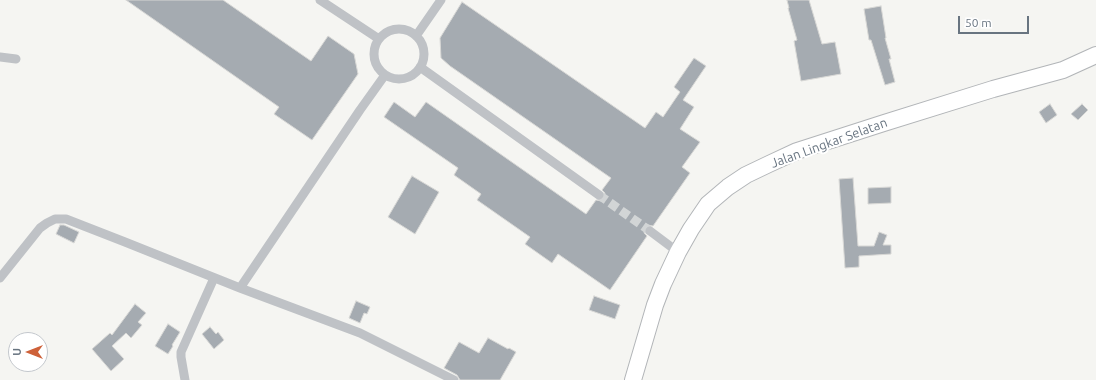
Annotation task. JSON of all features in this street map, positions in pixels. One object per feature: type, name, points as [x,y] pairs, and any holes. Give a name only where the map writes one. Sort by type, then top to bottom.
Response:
[{"type":"highway","name":"Jalan Lingkar Selatan","points":[[634,380],[655,305],[678,252],[708,204],[728,187],[746,175],[797,151],[993,89],[1063,70],[1096,55]]},
{"type":"street","points":[[320,0],[379,39]]},
{"type":"street","points":[[416,36],[441,0]]},
{"type":"street","points":[[394,30],[406,30],[416,36],[422,46],[424,56],[420,67],[410,76],[402,79],[393,79],[385,75],[378,70],[375,61],[374,50],[379,39],[386,32],[394,30]]},
{"type":"street","points":[[0,57],[16,59]]},
{"type":"street","points":[[420,67],[599,195]]},
{"type":"street","points":[[240,288],[385,75]]},
{"type":"street","points":[[0,278],[40,228],[55,219],[66,219],[214,278],[360,333],[454,380]]},
{"type":"street","points":[[650,231],[678,252]]},
{"type":"street","points":[[185,380],[181,352],[214,278]]},
{"type":"building","points":[[126,0],[223,0],[311,61],[328,36],[354,54],[358,74],[312,140],[274,114],[279,107]]},
{"type":"building","points":[[787,0],[809,0],[822,44],[835,42],[841,74],[801,81],[794,41],[797,40]]},
{"type":"building","points":[[462,2],[645,128],[656,112],[663,117],[680,92],[674,87],[694,58],[706,66],[683,100],[694,107],[680,129],[700,142],[682,167],[690,173],[653,226],[648,225],[645,228],[644,233],[647,236],[610,290],[558,254],[552,263],[525,244],[530,237],[477,200],[481,194],[454,175],[458,168],[384,117],[394,102],[415,117],[426,102],[586,214],[596,200],[601,201],[604,198],[605,193],[602,190],[611,178],[450,66],[441,58],[440,38]]},
{"type":"building","points":[[881,6],[885,38],[895,82],[885,85],[871,40],[869,40],[864,9]]},
{"type":"building","points":[[1050,104],[1057,115],[1046,123],[1039,112]]},
{"type":"building","points":[[1082,104],[1088,110],[1078,120],[1071,114]]},
{"type":"building","points":[[412,176],[439,192],[415,234],[388,217]]},
{"type":"building","points":[[853,178],[858,246],[874,246],[879,232],[887,235],[883,245],[891,245],[891,254],[859,256],[859,267],[845,268],[839,179]]},
{"type":"building","points":[[891,187],[891,203],[868,204],[868,188]]},
{"type":"building","points":[[60,225],[64,225],[79,232],[74,243],[56,234]]},
{"type":"building","points":[[594,296],[620,305],[615,319],[589,310]]},
{"type":"building","points":[[356,301],[370,307],[367,314],[364,313],[360,323],[349,318]]},
{"type":"building","points":[[135,304],[146,313],[138,322],[142,325],[131,338],[126,333],[112,346],[124,359],[111,371],[92,349],[110,333],[112,335]]},
{"type":"building","points":[[168,324],[180,332],[168,354],[155,346]]},
{"type":"building","points":[[210,327],[216,334],[218,332],[224,340],[214,349],[202,334]]},
{"type":"building","points":[[488,338],[516,352],[500,380],[460,380],[457,375],[444,368],[459,342],[479,353]]},
{"type":"tunnel","points":[[599,195],[650,231]]}]
